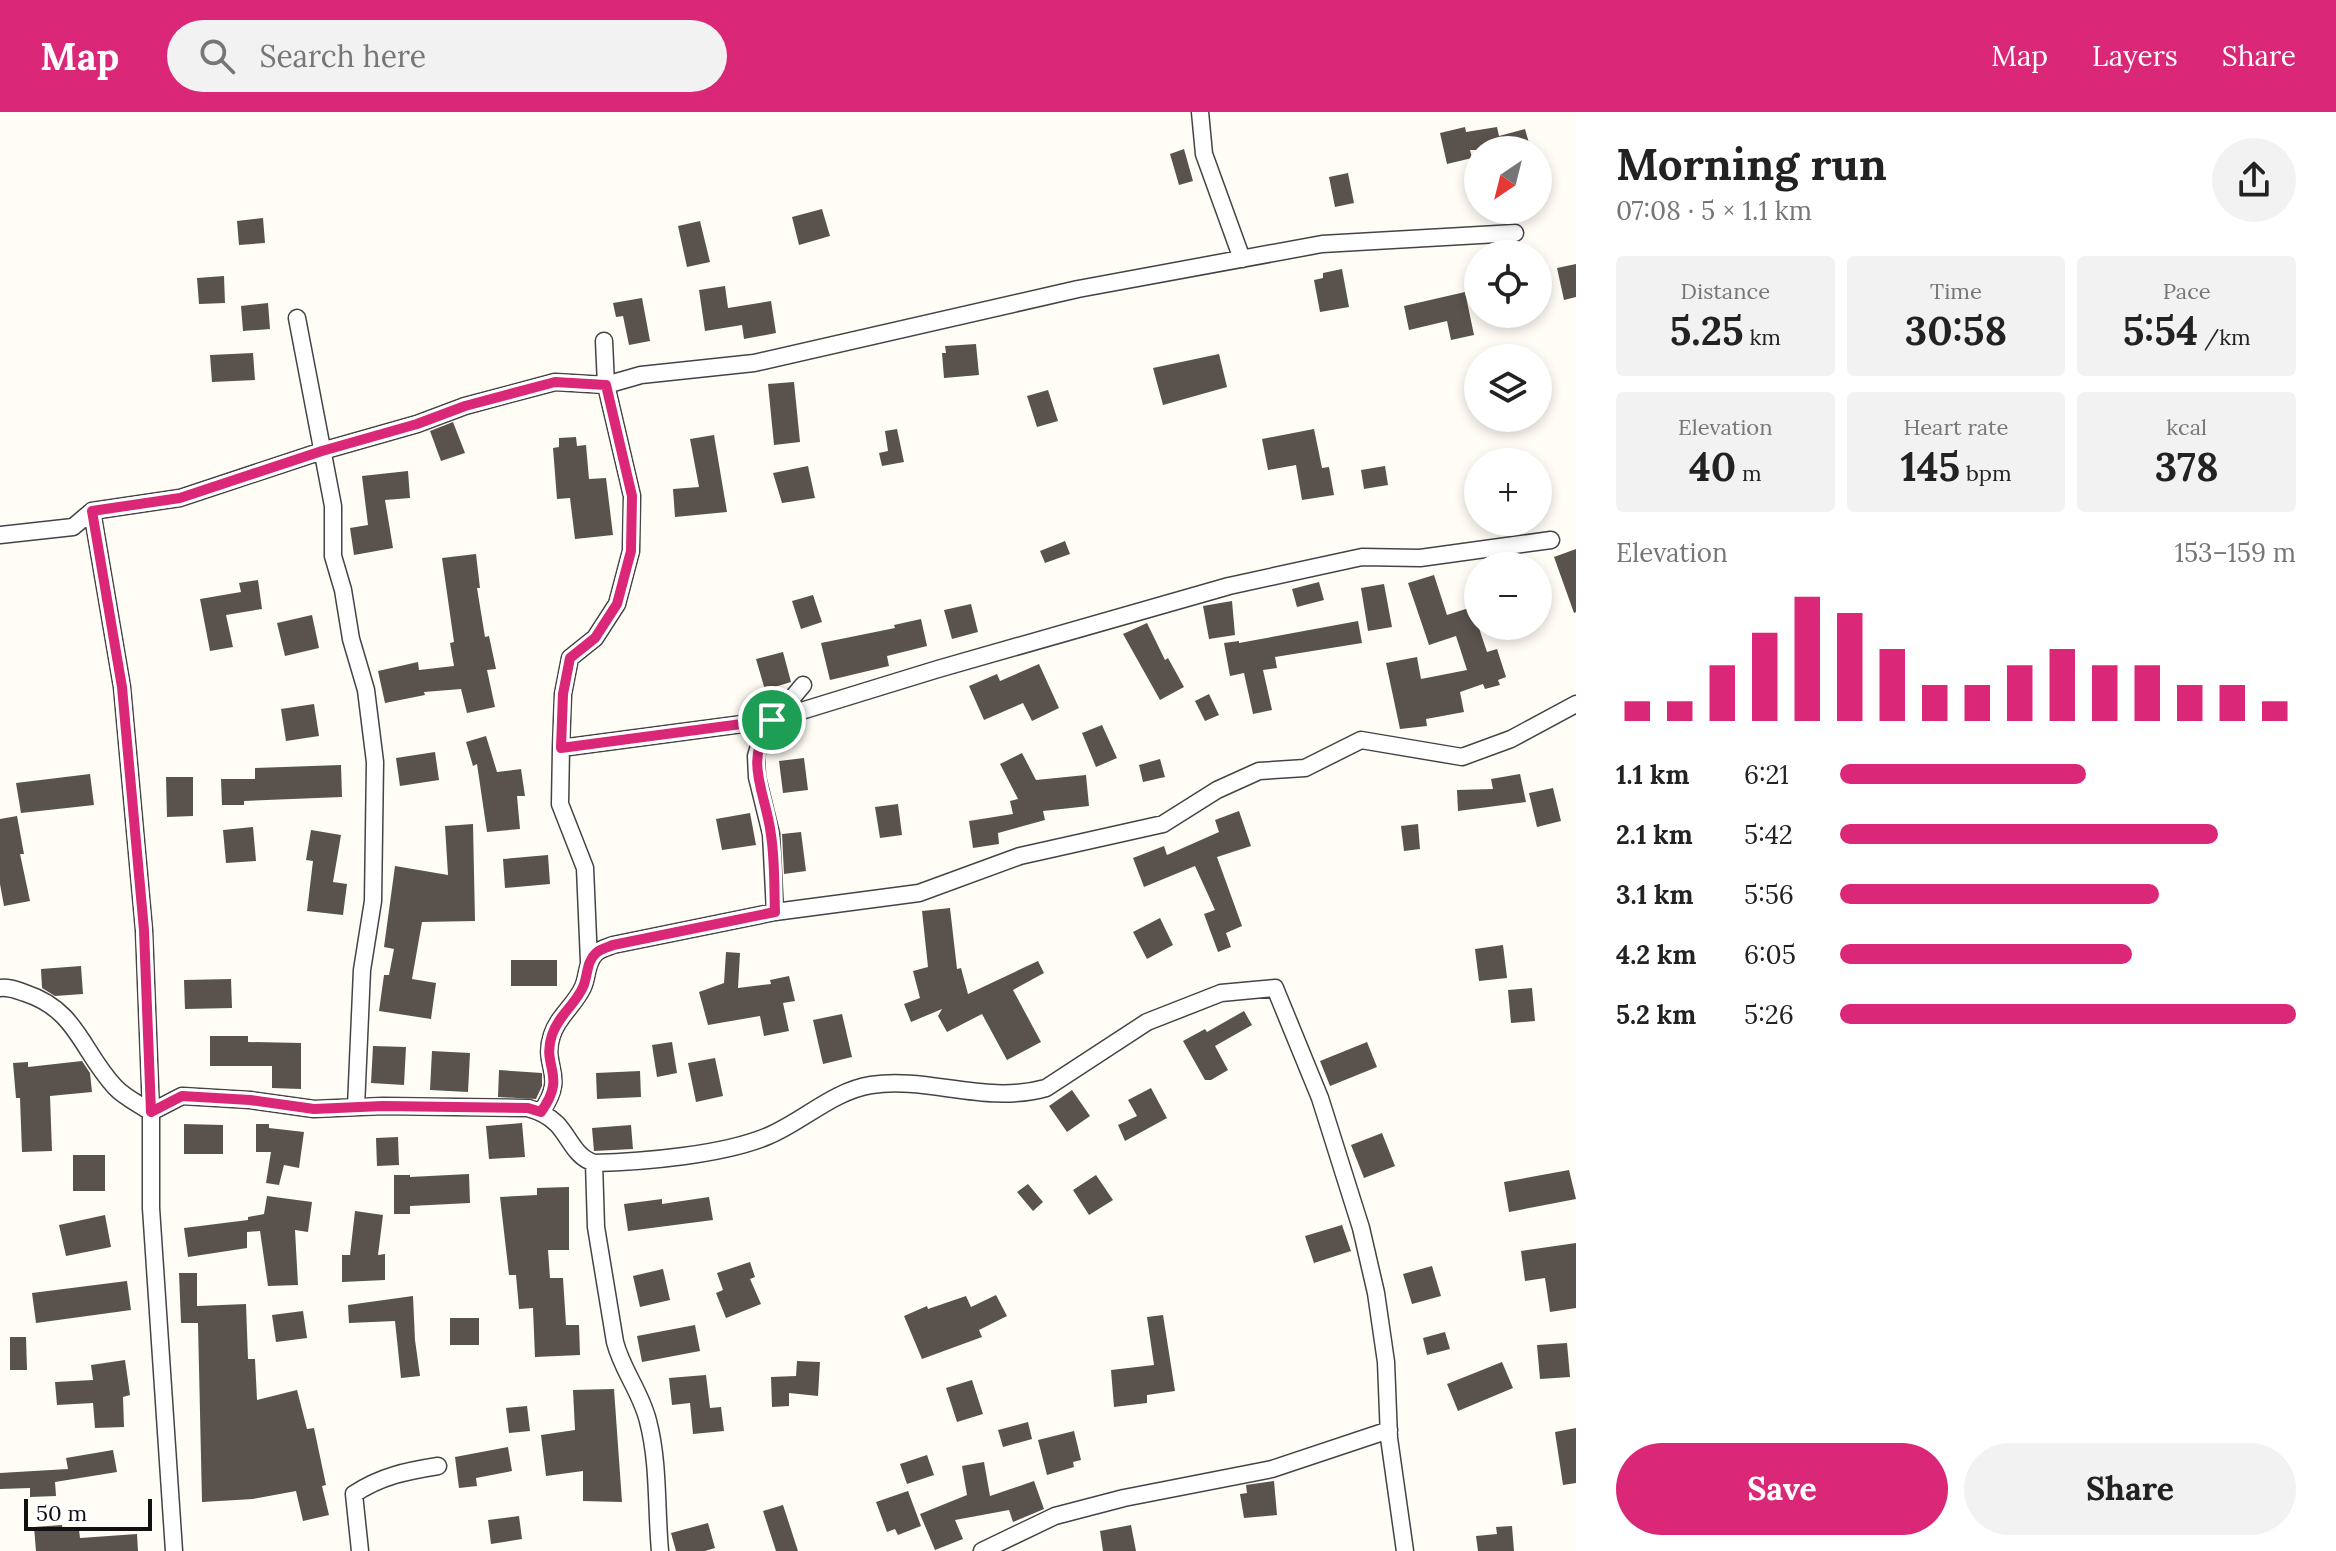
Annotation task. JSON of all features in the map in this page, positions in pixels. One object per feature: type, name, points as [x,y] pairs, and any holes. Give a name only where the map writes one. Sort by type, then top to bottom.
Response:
[{"type":"street","points":[[1200,112],[1204,154],[1242,259]]},
{"type":"street","points":[[0,535],[73,527],[92,511],[180,498],[465,406],[555,382],[606,385],[641,375],[754,363],[1078,289],[1322,244],[1515,233]]},
{"type":"street","points":[[297,318],[333,506],[333,556],[366,690],[375,762],[373,901],[362,970],[356,1107]]},
{"type":"street","points":[[541,1112],[551,1098],[555,1084],[550,1054],[552,1036],[563,1014],[580,992],[589,962],[585,868],[560,804],[563,694],[570,658],[595,638],[617,604],[631,551],[632,496],[606,385],[604,341]]},
{"type":"street","points":[[92,511],[122,687],[144,930],[151,1112],[151,1208],[174,1551]]},
{"type":"street","points":[[561,748],[772,720],[1229,586],[1362,557],[1420,558],[1551,540]]},
{"type":"street","points":[[775,912],[771,834],[757,777],[756,756],[763,733],[803,685]]},
{"type":"street","points":[[589,962],[597,951],[613,945],[775,912],[919,893],[1020,856],[1163,824],[1217,790],[1259,771],[1305,768],[1361,740],[1462,757],[1511,739],[1576,704]]},
{"type":"street","points":[[0,988],[33,996],[55,1007],[72,1024],[89,1054],[117,1090],[151,1112]]},
{"type":"street","points":[[151,1112],[182,1096],[250,1100],[314,1109],[528,1108],[541,1112],[556,1123],[586,1161],[669,1158],[766,1137],[846,1093],[869,1085],[898,1083],[955,1091],[1027,1093],[1046,1088],[1147,1022],[1221,993],[1275,988],[1320,1098],[1361,1228],[1376,1293],[1386,1362],[1389,1430],[1405,1551]]},
{"type":"street","points":[[594,1163],[596,1227],[612,1331],[619,1359],[641,1395],[649,1424],[660,1551]]},
{"type":"street","points":[[982,1551],[1055,1516],[1124,1498],[1272,1469],[1389,1430]]},
{"type":"street","points":[[360,1551],[354,1494],[374,1481],[403,1471],[438,1466]]},
{"type":"building","points":[[1465,127],[1466,132],[1497,127],[1499,136],[1464,136],[1464,160],[1447,164],[1440,133]]},
{"type":"building","points":[[1525,129],[1527,136],[1499,136]]},
{"type":"building","points":[[1184,149],[1193,181],[1179,185],[1170,154]]},
{"type":"building","points":[[1348,173],[1354,203],[1335,207],[1329,177]]},
{"type":"building","points":[[822,209],[830,236],[799,245],[792,217]]},
{"type":"building","points":[[263,218],[265,243],[239,245],[237,221]]},
{"type":"building","points":[[700,221],[710,262],[687,267],[678,226]]},
{"type":"building","points":[[1576,264],[1576,297],[1564,300],[1557,268]]},
{"type":"building","points":[[1342,269],[1349,307],[1320,312],[1314,280],[1323,278],[1323,273]]},
{"type":"building","points":[[224,276],[225,303],[199,304],[197,278]]},
{"type":"building","points":[[725,286],[728,308],[771,301],[776,333],[744,339],[742,325],[705,331],[699,290]]},
{"type":"building","points":[[1464,292],[1464,328],[1473,328],[1474,335],[1451,340],[1447,321],[1409,330],[1404,306]]},
{"type":"building","points":[[642,298],[650,341],[629,345],[623,316],[616,317],[613,303]]},
{"type":"building","points":[[268,303],[270,329],[243,331],[241,306]]},
{"type":"building","points":[[976,344],[979,375],[944,378],[942,353],[946,353],[945,346]]},
{"type":"building","points":[[253,353],[255,380],[212,382],[210,355]]},
{"type":"building","points":[[1219,354],[1227,387],[1163,405],[1153,368]]},
{"type":"building","points":[[794,382],[800,442],[774,445],[768,384]]},
{"type":"building","points":[[1048,390],[1058,421],[1037,427],[1027,396]]},
{"type":"building","points":[[453,422],[465,453],[441,461],[430,431]]},
{"type":"building","points":[[897,429],[904,462],[882,466],[879,453],[888,451],[885,431]]},
{"type":"building","points":[[1314,429],[1322,468],[1329,467],[1334,495],[1302,500],[1296,465],[1268,470],[1262,439]]},
{"type":"building","points":[[714,435],[727,512],[675,517],[673,489],[699,487],[690,439]]},
{"type":"building","points":[[576,437],[577,446],[586,445],[589,479],[606,478],[613,535],[575,539],[570,498],[557,499],[553,448],[559,447],[559,438]]},
{"type":"building","points":[[808,466],[815,498],[782,503],[773,473]]},
{"type":"building","points":[[1385,466],[1388,485],[1364,489],[1361,470]]},
{"type":"building","points":[[408,471],[410,498],[385,500],[393,548],[354,555],[350,528],[368,525],[362,476]]},
{"type":"building","points":[[1065,541],[1070,554],[1045,563],[1040,551]]},
{"type":"building","points":[[1576,549],[1576,612],[1574,613],[1554,557]]},
{"type":"building","points":[[476,554],[480,588],[477,588],[485,637],[489,636],[496,669],[487,670],[495,707],[467,713],[461,689],[424,692],[425,695],[385,703],[378,671],[418,662],[419,670],[454,666],[450,643],[454,642],[442,558]]},
{"type":"building","points":[[1434,575],[1447,615],[1464,610],[1464,640],[1483,640],[1487,652],[1497,649],[1506,677],[1498,680],[1500,685],[1485,689],[1483,684],[1460,692],[1464,712],[1426,719],[1427,726],[1400,729],[1386,663],[1417,657],[1421,679],[1467,670],[1456,636],[1429,645],[1408,583]]},
{"type":"building","points":[[258,580],[262,609],[226,615],[233,647],[210,651],[200,599],[241,592],[239,583]]},
{"type":"building","points":[[1319,582],[1324,600],[1297,607],[1292,589]]},
{"type":"building","points":[[1384,584],[1392,627],[1368,631],[1361,588]]},
{"type":"building","points":[[813,595],[822,622],[801,629],[792,601]]},
{"type":"building","points":[[1232,601],[1235,635],[1209,639],[1203,606]]},
{"type":"building","points":[[971,604],[978,632],[952,639],[944,610]]},
{"type":"building","points":[[312,615],[319,648],[285,656],[277,623]]},
{"type":"building","points":[[921,619],[927,646],[887,656],[889,666],[830,680],[821,643],[895,628],[894,625]]},
{"type":"building","points":[[1358,621],[1362,643],[1275,657],[1277,668],[1263,670],[1272,710],[1253,714],[1244,673],[1230,676],[1224,643],[1239,643]]},
{"type":"building","points":[[1147,623],[1165,660],[1168,658],[1184,687],[1160,700],[1123,634]]},
{"type":"building","points":[[783,652],[791,682],[765,690],[756,659]]},
{"type":"building","points":[[1039,664],[1059,708],[1032,721],[1023,703],[984,720],[969,686],[997,674],[1000,681]]},
{"type":"building","points":[[1209,694],[1219,715],[1205,721],[1195,701]]},
{"type":"building","points":[[314,704],[319,736],[286,741],[281,709]]},
{"type":"building","points":[[1102,725],[1117,758],[1096,767],[1082,733]]},
{"type":"building","points":[[486,736],[497,772],[521,769],[525,796],[517,796],[520,829],[487,832],[477,764],[473,766],[466,742]]},
{"type":"building","points":[[435,752],[439,780],[400,786],[396,758]]},
{"type":"building","points":[[1022,753],[1036,780],[1086,775],[1089,806],[1043,811],[1045,820],[998,833],[999,844],[973,848],[969,821],[1013,814],[1010,801],[1018,799],[1000,764]]},
{"type":"building","points":[[804,758],[808,790],[783,793],[779,761]]},
{"type":"building","points":[[1160,759],[1165,777],[1143,782],[1139,765]]},
{"type":"building","points":[[341,765],[342,797],[244,801],[244,805],[222,805],[221,779],[255,779],[255,768]]},
{"type":"building","points":[[90,774],[94,805],[21,813],[16,783]]},
{"type":"building","points":[[1520,774],[1526,802],[1458,811],[1457,790],[1493,789],[1491,779]]},
{"type":"building","points":[[166,777],[193,777],[193,816],[167,817]]},
{"type":"building","points":[[1553,788],[1561,821],[1537,827],[1529,793]]},
{"type":"building","points":[[898,804],[902,835],[880,838],[875,807]]},
{"type":"building","points":[[1239,811],[1251,846],[1217,857],[1242,926],[1226,933],[1231,947],[1218,952],[1204,914],[1215,910],[1195,866],[1144,887],[1133,858],[1164,846],[1167,855],[1219,832],[1215,820]]},
{"type":"building","points":[[750,813],[756,845],[722,850],[716,819]]},
{"type":"building","points":[[17,816],[24,854],[20,854],[30,901],[4,906],[0,884],[0,819]]},
{"type":"building","points":[[473,824],[475,921],[422,922],[412,979],[436,983],[431,1019],[379,1011],[384,975],[389,975],[394,949],[384,947],[395,866],[448,875],[445,826]]},
{"type":"building","points":[[1418,824],[1420,849],[1404,851],[1401,826]]},
{"type":"building","points":[[253,827],[256,861],[226,863],[223,830]]},
{"type":"building","points":[[311,830],[341,835],[333,882],[347,884],[343,915],[307,911],[313,861],[306,860]]},
{"type":"building","points":[[801,832],[806,871],[784,874],[782,834]]},
{"type":"building","points":[[548,855],[550,884],[505,888],[503,859]]},
{"type":"building","points":[[950,908],[957,969],[961,968],[968,994],[1038,961],[1044,973],[1013,990],[1041,1042],[1007,1060],[982,1014],[947,1032],[938,1016],[942,1009],[911,1022],[904,1004],[920,998],[913,971],[928,967],[922,911]]},
{"type":"building","points":[[1160,918],[1173,945],[1147,959],[1133,932]]},
{"type":"building","points":[[1503,945],[1507,978],[1479,981],[1475,949]]},
{"type":"building","points":[[726,952],[740,953],[738,988],[771,984],[770,980],[789,976],[795,1001],[783,1003],[789,1031],[764,1036],[760,1016],[708,1025],[699,992],[724,983]]},
{"type":"building","points":[[511,960],[557,960],[557,986],[511,986]]},
{"type":"building","points":[[81,966],[83,994],[55,996],[42,988],[41,969]]},
{"type":"building","points":[[231,979],[232,1008],[185,1009],[184,980]]},
{"type":"building","points":[[1532,988],[1535,1021],[1511,1023],[1508,990]]},
{"type":"building","points":[[1244,1011],[1252,1025],[1215,1046],[1228,1070],[1205,1080],[1183,1041],[1205,1029],[1207,1032]]},
{"type":"building","points":[[842,1014],[852,1057],[823,1064],[813,1020]]},
{"type":"building","points":[[210,1036],[248,1036],[248,1042],[301,1043],[301,1089],[272,1088],[272,1066],[210,1066]]},
{"type":"building","points":[[672,1042],[677,1073],[657,1077],[652,1045]]},
{"type":"building","points":[[1367,1042],[1377,1067],[1330,1086],[1320,1061]]},
{"type":"building","points":[[373,1046],[406,1047],[404,1085],[371,1083]]},
{"type":"building","points":[[432,1051],[470,1053],[468,1092],[430,1090]]},
{"type":"building","points":[[715,1058],[723,1096],[696,1102],[688,1063]]},
{"type":"building","points":[[82,1061],[90,1073],[92,1092],[50,1096],[52,1151],[22,1152],[20,1098],[16,1098],[13,1063],[28,1062],[28,1067]]},
{"type":"building","points":[[499,1070],[542,1073],[542,1086],[536,1099],[498,1097]]},
{"type":"building","points":[[640,1071],[641,1097],[597,1099],[596,1073]]},
{"type":"building","points":[[1151,1088],[1167,1118],[1125,1141],[1118,1125],[1137,1116],[1128,1100]]},
{"type":"building","points":[[1072,1090],[1090,1116],[1067,1132],[1049,1106]]},
{"type":"building","points":[[522,1123],[525,1157],[489,1159],[486,1126]]},
{"type":"building","points":[[184,1124],[223,1125],[223,1154],[184,1154]]},
{"type":"building","points":[[256,1124],[304,1132],[299,1168],[284,1165],[279,1185],[266,1183],[271,1152],[256,1152]]},
{"type":"building","points":[[631,1125],[633,1149],[594,1151],[592,1128]]},
{"type":"building","points":[[1382,1133],[1395,1166],[1364,1178],[1351,1145]]},
{"type":"building","points":[[398,1137],[399,1165],[377,1166],[376,1138]]},
{"type":"building","points":[[73,1155],[105,1155],[105,1191],[73,1191]]},
{"type":"building","points":[[1569,1170],[1576,1199],[1509,1212],[1504,1182]]},
{"type":"building","points":[[469,1174],[470,1203],[410,1206],[410,1214],[394,1214],[394,1175]]},
{"type":"building","points":[[1096,1175],[1113,1200],[1089,1215],[1073,1190]]},
{"type":"building","points":[[1028,1184],[1043,1202],[1033,1211],[1017,1192]]},
{"type":"building","points":[[569,1187],[569,1250],[548,1250],[550,1278],[563,1278],[566,1325],[579,1325],[580,1355],[535,1357],[533,1308],[519,1309],[516,1275],[509,1275],[500,1197],[537,1195],[537,1188]]},
{"type":"building","points":[[267,1196],[312,1202],[308,1232],[295,1230],[298,1285],[268,1286],[260,1231],[247,1232],[247,1248],[188,1257],[184,1228],[248,1220],[248,1217],[264,1214]]},
{"type":"building","points":[[709,1197],[713,1220],[628,1231],[624,1204],[662,1199],[662,1204]]},
{"type":"building","points":[[355,1211],[383,1215],[378,1255],[385,1254],[385,1280],[342,1282],[342,1255],[350,1255]]},
{"type":"building","points":[[105,1215],[111,1247],[66,1256],[59,1225]]},
{"type":"building","points":[[1342,1225],[1351,1251],[1314,1263],[1305,1236]]},
{"type":"building","points":[[1576,1243],[1576,1308],[1550,1312],[1545,1278],[1525,1281],[1521,1251]]},
{"type":"building","points":[[750,1262],[755,1277],[750,1279],[761,1304],[726,1318],[716,1293],[723,1290],[717,1273]]},
{"type":"building","points":[[1432,1266],[1441,1296],[1412,1304],[1403,1274]]},
{"type":"building","points":[[663,1269],[670,1300],[640,1307],[633,1276]]},
{"type":"building","points":[[179,1273],[197,1273],[197,1306],[246,1304],[248,1359],[255,1359],[257,1400],[297,1390],[307,1429],[314,1428],[329,1515],[303,1521],[296,1491],[253,1499],[202,1502],[198,1323],[181,1323]]},
{"type":"building","points":[[127,1281],[131,1310],[36,1323],[32,1293]]},
{"type":"building","points":[[996,1295],[1007,1316],[979,1330],[982,1337],[922,1359],[904,1316],[927,1306],[928,1309],[966,1296],[971,1307]]},
{"type":"building","points":[[413,1296],[420,1376],[401,1378],[395,1321],[349,1323],[348,1305]]},
{"type":"building","points":[[303,1311],[307,1338],[276,1342],[272,1315]]},
{"type":"building","points":[[1163,1315],[1175,1391],[1147,1395],[1147,1403],[1114,1407],[1111,1370],[1154,1365],[1147,1317]]},
{"type":"building","points":[[450,1318],[479,1318],[479,1345],[450,1345]]},
{"type":"building","points":[[695,1325],[700,1351],[642,1362],[637,1336]]},
{"type":"building","points":[[1445,1332],[1450,1349],[1427,1355],[1423,1338]]},
{"type":"building","points":[[10,1337],[26,1337],[27,1370],[10,1370]]},
{"type":"building","points":[[1567,1343],[1570,1377],[1540,1379],[1537,1345]]},
{"type":"building","points":[[125,1360],[130,1395],[123,1397],[124,1427],[95,1428],[93,1403],[57,1405],[55,1382],[93,1380],[91,1365]]},
{"type":"building","points":[[797,1361],[820,1362],[818,1396],[789,1393],[789,1406],[772,1407],[771,1377],[796,1376]]},
{"type":"building","points":[[1502,1362],[1513,1388],[1458,1411],[1447,1384]]},
{"type":"building","points":[[706,1375],[710,1408],[721,1407],[724,1431],[693,1434],[690,1403],[672,1405],[669,1378]]},
{"type":"building","points":[[972,1380],[983,1414],[957,1422],[946,1388]]},
{"type":"building","points":[[614,1389],[622,1502],[583,1501],[583,1471],[546,1476],[541,1435],[575,1430],[573,1390]]},
{"type":"building","points":[[527,1406],[530,1431],[509,1433],[506,1408]]},
{"type":"building","points":[[1028,1422],[1032,1439],[1003,1447],[998,1430]]},
{"type":"building","points":[[1576,1428],[1576,1483],[1563,1485],[1555,1432]]},
{"type":"building","points":[[1074,1431],[1081,1460],[1073,1462],[1074,1467],[1047,1475],[1038,1440]]},
{"type":"building","points":[[508,1447],[512,1471],[476,1478],[477,1486],[459,1488],[455,1457]]},
{"type":"building","points":[[113,1450],[117,1472],[55,1482],[56,1496],[30,1497],[30,1488],[0,1489],[0,1473],[68,1469],[66,1458]]},
{"type":"building","points":[[927,1455],[934,1475],[907,1484],[900,1464]]},
{"type":"building","points":[[984,1462],[990,1496],[1034,1481],[1044,1509],[1013,1522],[1009,1510],[955,1520],[963,1539],[935,1550],[920,1514],[967,1495],[962,1466]]},
{"type":"building","points":[[1274,1481],[1277,1515],[1244,1518],[1240,1494],[1247,1493],[1246,1485]]},
{"type":"building","points":[[908,1491],[921,1526],[898,1535],[895,1529],[887,1532],[876,1502]]},
{"type":"building","points":[[783,1505],[798,1551],[776,1551],[763,1511]]},
{"type":"building","points":[[519,1516],[522,1539],[491,1544],[488,1520]]},
{"type":"building","points":[[708,1523],[715,1548],[676,1551],[671,1533]]},
{"type":"building","points":[[62,1525],[63,1531],[79,1530],[80,1538],[137,1534],[138,1551],[36,1551],[34,1527]]},
{"type":"building","points":[[1131,1525],[1136,1551],[1103,1551],[1100,1531]]},
{"type":"building","points":[[1512,1526],[1514,1551],[1478,1551],[1476,1536],[1497,1534],[1496,1527]]},
{"type":"route","points":[[555,382],[606,385],[632,496],[631,551],[617,604],[595,638],[570,658],[563,694],[561,748],[772,720],[763,733],[756,756],[757,777],[771,834],[775,912],[613,945],[597,951],[589,962],[585,984],[576,1001],[563,1014],[552,1036],[550,1054],[555,1084],[551,1098],[541,1112],[528,1108],[383,1106],[314,1109],[250,1100],[182,1096],[151,1112],[144,930],[122,687],[92,511],[180,498],[465,406],[555,382]]}]
